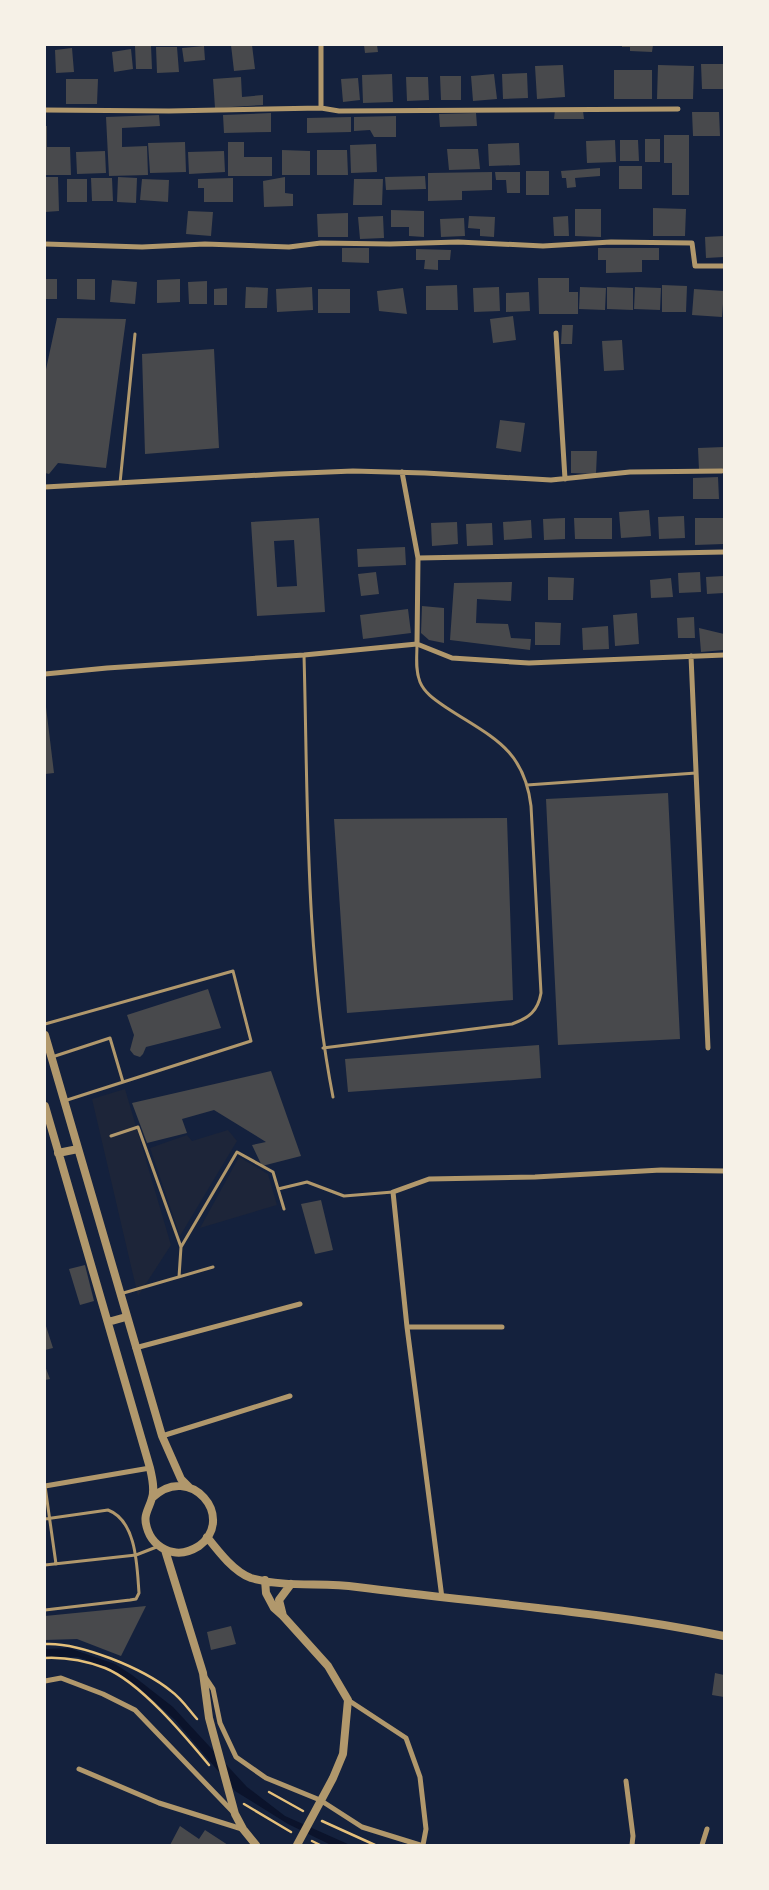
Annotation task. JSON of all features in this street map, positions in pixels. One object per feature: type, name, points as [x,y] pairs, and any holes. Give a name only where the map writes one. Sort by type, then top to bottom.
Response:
[{"type":"street","points":[[321,45],[322,108]]},
{"type":"street","points":[[45,110],[178,111],[322,108],[339,111],[678,109]]},
{"type":"street","points":[[45,244],[142,246],[205,244],[290,247],[321,243],[390,244],[458,242],[543,246],[611,242],[692,243],[695,266],[724,266]]},
{"type":"street","points":[[556,333],[565,479]]},
{"type":"street","points":[[45,487],[280,474],[402,472],[551,480],[630,472],[722,471]]},
{"type":"street","points":[[402,472],[418,558],[417,644]]},
{"type":"street","points":[[418,558],[724,552]]},
{"type":"street","points":[[45,674],[107,668],[304,656],[417,644],[452,658],[529,663],[724,655]]},
{"type":"street","points":[[691,656],[708,1048]]},
{"type":"street","points":[[45,1035],[162,1436],[181,1478],[188,1487]]},
{"type":"street","points":[[45,1106],[150,1468],[153,1484],[152,1498],[146,1514],[146,1523],[153,1540],[162,1548],[178,1552],[190,1551],[207,1538],[213,1521],[209,1503],[197,1490],[173,1486],[165,1488],[152,1498]]},
{"type":"street","points":[[58,1153],[78,1149]]},
{"type":"street","points":[[442,1598],[407,1327],[393,1192],[429,1179],[534,1177],[661,1170],[724,1171]]},
{"type":"street","points":[[136,1348],[300,1304]]},
{"type":"street","points":[[108,1322],[126,1316]]},
{"type":"street","points":[[407,1327],[502,1327]]},
{"type":"street","points":[[162,1436],[290,1396]]},
{"type":"street","points":[[45,1486],[150,1468]]},
{"type":"street","points":[[207,1538],[226,1561],[249,1577],[291,1584],[352,1586],[596,1615],[677,1626],[724,1636]]},
{"type":"street","points":[[162,1548],[203,1673],[209,1718],[234,1814]]},
{"type":"street","points":[[203,1673],[213,1690],[220,1723],[236,1757],[266,1778],[362,1827],[421,1845],[426,1829],[420,1777],[406,1738],[348,1700],[328,1666],[274,1608],[269,1600],[265,1580]]},
{"type":"street","points":[[283,1616],[280,1600],[291,1584]]},
{"type":"street","points":[[45,1681],[61,1678],[103,1694],[135,1710],[234,1814],[256,1845]]},
{"type":"street","points":[[297,1845],[343,1754],[348,1700]]},
{"type":"street","points":[[79,1769],[159,1803],[243,1829]]},
{"type":"street","points":[[626,1781],[633,1836],[632,1845]]},
{"type":"street","points":[[702,1845],[707,1829]]},
{"type":"lane","points":[[120,484],[135,334]]},
{"type":"lane","points":[[323,1048],[512,1024],[533,1013],[540,1002],[531,806],[527,785],[518,762],[509,750],[426,692],[417,674],[417,644]]},
{"type":"lane","points":[[304,656],[312,913],[323,1048],[333,1097]]},
{"type":"lane","points":[[527,785],[696,773]]},
{"type":"lane","points":[[45,1024],[233,970],[251,1042],[64,1101]]},
{"type":"lane","points":[[51,1057],[110,1038],[123,1082]]},
{"type":"lane","points":[[111,1136],[138,1127],[181,1247],[179,1277]]},
{"type":"lane","points":[[181,1247],[237,1152],[273,1172],[284,1209]]},
{"type":"lane","points":[[278,1189],[308,1182],[344,1196],[393,1192]]},
{"type":"lane","points":[[120,1294],[213,1267]]},
{"type":"lane","points":[[45,1486],[56,1564]]},
{"type":"lane","points":[[45,1519],[108,1510],[116,1513],[124,1521],[136,1555],[139,1593],[136,1599],[45,1610]]},
{"type":"lane","points":[[45,1565],[136,1555],[162,1548]]},
{"type":"path","points":[[45,1658],[78,1660],[106,1668],[121,1677],[163,1714],[211,1767]]},
{"type":"path","points":[[244,1803],[282,1827],[297,1834]]},
{"type":"path","points":[[304,1838],[320,1845]]},
{"type":"shaded area","points":[[125,1089],[171,1245],[138,1296],[92,1099]]},
{"type":"shaded area","points":[[228,1130],[237,1141],[180,1236],[150,1148],[187,1135],[192,1141]]},
{"type":"shaded area","points":[[239,1157],[268,1174],[277,1205],[200,1228]]},
{"type":"shaded area","points":[[69,1648],[115,1664],[132,1675],[173,1707],[247,1787],[285,1816],[350,1845],[331,1845],[288,1824],[235,1791],[175,1720],[136,1685],[109,1668],[78,1657],[45,1657],[45,1649]]},
{"type":"building","points":[[151,45],[152,69],[136,69],[135,46]]},
{"type":"building","points":[[231,45],[252,45],[255,69],[234,71]]},
{"type":"building","points":[[364,45],[377,45],[378,52],[365,53]]},
{"type":"building","points":[[622,45],[653,45],[652,52],[630,51],[630,47],[622,47]]},
{"type":"building","points":[[204,46],[205,60],[184,62],[182,48]]},
{"type":"building","points":[[156,47],[177,47],[179,72],[157,73]]},
{"type":"building","points":[[72,48],[74,72],[56,73],[55,50]]},
{"type":"building","points":[[131,49],[133,69],[114,72],[112,52]]},
{"type":"building","points":[[701,64],[724,64],[724,89],[702,89]]},
{"type":"building","points":[[563,65],[565,97],[537,99],[535,66]]},
{"type":"building","points":[[658,65],[694,66],[693,99],[657,99]]},
{"type":"building","points":[[614,70],[652,70],[652,99],[614,99]]},
{"type":"building","points":[[527,73],[528,98],[503,99],[502,74]]},
{"type":"building","points":[[392,74],[393,102],[363,103],[362,75]]},
{"type":"building","points":[[494,74],[497,99],[473,101],[471,76]]},
{"type":"building","points":[[440,76],[461,76],[461,100],[441,100]]},
{"type":"building","points":[[241,77],[242,97],[263,95],[263,105],[215,108],[213,79]]},
{"type":"building","points":[[406,77],[428,77],[429,100],[407,101]]},
{"type":"building","points":[[358,78],[360,100],[343,102],[341,79]]},
{"type":"building","points":[[66,79],[98,79],[97,104],[66,104]]},
{"type":"building","points":[[555,110],[583,111],[584,119],[554,119]]},
{"type":"building","points":[[692,112],[719,112],[720,136],[693,136]]},
{"type":"building","points":[[271,113],[271,132],[224,133],[223,115]]},
{"type":"building","points":[[476,113],[477,126],[440,127],[439,114]]},
{"type":"building","points":[[159,115],[160,126],[122,128],[122,147],[147,146],[148,175],[109,176],[106,117]]},
{"type":"building","points":[[396,116],[396,137],[374,137],[370,130],[354,131],[354,117]]},
{"type":"building","points":[[351,117],[351,132],[307,133],[307,118]]},
{"type":"building","points":[[45,126],[47,126],[47,147],[70,147],[71,175],[45,175]]},
{"type":"building","points":[[664,135],[689,135],[689,195],[672,195],[672,163],[664,163]]},
{"type":"building","points":[[645,139],[660,139],[660,162],[645,162]]},
{"type":"building","points":[[615,140],[616,162],[587,163],[586,141]]},
{"type":"building","points":[[620,140],[638,140],[639,161],[620,161]]},
{"type":"building","points":[[185,142],[186,172],[150,173],[148,143]]},
{"type":"building","points":[[228,142],[244,142],[244,157],[272,157],[272,176],[228,176]]},
{"type":"building","points":[[519,143],[520,165],[489,166],[488,144]]},
{"type":"building","points":[[376,144],[377,172],[351,173],[350,145]]},
{"type":"building","points":[[447,149],[478,149],[480,169],[449,170]]},
{"type":"building","points":[[282,150],[310,151],[310,175],[282,175]]},
{"type":"building","points":[[317,150],[347,150],[348,175],[317,175]]},
{"type":"building","points":[[105,151],[106,173],[77,174],[76,152]]},
{"type":"building","points":[[224,151],[225,172],[189,174],[188,152]]},
{"type":"building","points":[[619,166],[642,166],[642,189],[619,189]]},
{"type":"building","points":[[600,168],[600,176],[575,178],[576,187],[567,188],[566,178],[562,178],[561,171]]},
{"type":"building","points":[[526,171],[549,171],[549,195],[526,195]]},
{"type":"building","points":[[492,172],[492,190],[462,191],[462,200],[428,201],[428,173]]},
{"type":"building","points":[[495,172],[520,172],[520,193],[507,193],[506,180],[496,180]]},
{"type":"building","points":[[425,176],[426,189],[386,190],[385,177]]},
{"type":"building","points":[[45,177],[58,177],[59,211],[45,212]]},
{"type":"building","points":[[118,177],[137,178],[136,203],[117,202]]},
{"type":"building","points":[[285,177],[285,193],[293,194],[293,206],[264,207],[263,181]]},
{"type":"building","points":[[91,178],[112,178],[113,201],[92,201]]},
{"type":"building","points":[[233,178],[233,202],[204,202],[204,188],[198,188],[198,179]]},
{"type":"building","points":[[67,179],[87,179],[87,202],[67,202]]},
{"type":"building","points":[[142,179],[169,180],[168,202],[140,200]]},
{"type":"building","points":[[354,179],[383,179],[382,205],[353,205]]},
{"type":"building","points":[[653,208],[686,209],[685,236],[653,236]]},
{"type":"building","points":[[575,209],[601,209],[601,237],[575,236]]},
{"type":"building","points":[[391,210],[424,211],[424,237],[409,236],[409,227],[391,227]]},
{"type":"building","points":[[188,211],[213,212],[211,236],[186,234]]},
{"type":"building","points":[[348,213],[348,237],[318,237],[317,214]]},
{"type":"building","points":[[383,216],[384,238],[360,239],[358,217]]},
{"type":"building","points":[[469,216],[495,217],[494,237],[480,236],[480,229],[468,228]]},
{"type":"building","points":[[568,216],[569,236],[554,236],[553,217]]},
{"type":"building","points":[[464,218],[465,236],[441,237],[440,219]]},
{"type":"building","points":[[724,236],[724,257],[706,258],[705,237]]},
{"type":"building","points":[[342,248],[369,248],[369,263],[342,262]]},
{"type":"building","points":[[598,248],[659,248],[659,260],[642,260],[642,272],[606,273],[606,260],[598,260]]},
{"type":"building","points":[[416,249],[451,250],[450,260],[438,260],[438,270],[424,269],[425,260],[416,260]]},
{"type":"building","points":[[538,278],[569,278],[569,292],[578,292],[578,314],[539,314]]},
{"type":"building","points":[[45,279],[57,279],[57,299],[45,299]]},
{"type":"building","points":[[77,279],[95,279],[95,300],[77,299]]},
{"type":"building","points":[[180,279],[180,302],[157,303],[157,280]]},
{"type":"building","points":[[112,280],[137,282],[135,304],[110,302]]},
{"type":"building","points":[[207,281],[207,304],[189,304],[188,282]]},
{"type":"building","points":[[457,285],[458,310],[426,310],[426,286]]},
{"type":"building","points":[[662,285],[687,286],[686,312],[662,312]]},
{"type":"building","points":[[246,287],[268,288],[267,308],[245,308]]},
{"type":"building","points":[[312,287],[313,310],[277,312],[276,289]]},
{"type":"building","points":[[499,287],[500,311],[474,312],[473,288]]},
{"type":"building","points":[[580,287],[606,288],[605,310],[579,309]]},
{"type":"building","points":[[607,287],[633,288],[633,310],[607,309]]},
{"type":"building","points":[[635,287],[661,288],[660,310],[634,309]]},
{"type":"building","points":[[227,288],[227,305],[214,305],[214,289]]},
{"type":"building","points":[[403,288],[407,314],[379,311],[377,291]]},
{"type":"building","points":[[318,289],[350,289],[350,313],[318,313]]},
{"type":"building","points":[[694,289],[724,291],[722,317],[692,315]]},
{"type":"building","points":[[529,292],[530,311],[506,312],[506,293]]},
{"type":"building","points":[[513,316],[516,340],[493,343],[490,319]]},
{"type":"building","points":[[57,318],[126,319],[106,468],[58,463],[49,474],[45,473],[45,374]]},
{"type":"building","points":[[562,325],[573,325],[572,344],[561,344]]},
{"type":"building","points":[[622,340],[624,370],[604,371],[602,341]]},
{"type":"building","points":[[214,349],[219,448],[145,454],[142,354]]},
{"type":"building","points":[[500,420],[525,423],[521,452],[496,448]]},
{"type":"building","points":[[724,447],[724,469],[699,470],[698,448]]},
{"type":"building","points":[[571,451],[597,451],[596,474],[571,473]]},
{"type":"building","points":[[718,477],[719,499],[693,499],[693,478]]},
{"type":"building","points":[[649,510],[651,536],[621,538],[619,512]]},
{"type":"building","points":[[684,516],[685,538],[659,539],[658,517]]},
{"type":"building","points":[[319,518],[325,612],[257,616],[251,522]],"holes":[[[294,540],[297,586],[277,587],[274,541]]]},
{"type":"building","points":[[565,518],[565,539],[544,540],[543,519]]},
{"type":"building","points":[[574,518],[612,518],[612,539],[575,539]]},
{"type":"building","points":[[695,518],[724,518],[724,544],[695,545]]},
{"type":"building","points":[[531,520],[532,538],[504,540],[503,522]]},
{"type":"building","points":[[457,522],[458,544],[432,546],[431,523]]},
{"type":"building","points":[[492,523],[493,545],[467,546],[466,524]]},
{"type":"building","points":[[405,547],[406,565],[358,567],[357,549]]},
{"type":"building","points":[[376,572],[379,594],[361,596],[358,574]]},
{"type":"building","points":[[700,572],[701,592],[679,593],[678,573]]},
{"type":"building","points":[[724,576],[724,593],[707,594],[706,577]]},
{"type":"building","points":[[548,577],[574,578],[573,600],[548,600]]},
{"type":"building","points":[[671,578],[673,597],[651,598],[650,580]]},
{"type":"building","points":[[512,582],[511,601],[477,599],[476,623],[508,624],[511,638],[531,639],[530,650],[450,640],[454,583]]},
{"type":"building","points":[[422,606],[444,608],[444,643],[429,640],[421,633]]},
{"type":"building","points":[[408,609],[411,633],[363,639],[360,615]]},
{"type":"building","points":[[637,613],[639,644],[615,646],[613,615]]},
{"type":"building","points":[[694,617],[695,638],[678,638],[677,618]]},
{"type":"building","points":[[535,622],[561,623],[560,645],[535,645]]},
{"type":"building","points":[[608,626],[609,649],[583,650],[582,628]]},
{"type":"building","points":[[699,628],[724,634],[724,650],[701,652]]},
{"type":"building","points":[[45,707],[54,773],[45,774]]},
{"type":"building","points":[[668,793],[680,1039],[558,1045],[546,799]]},
{"type":"building","points":[[507,818],[513,1000],[347,1013],[334,819]]},
{"type":"building","points":[[208,989],[221,1028],[146,1047],[140,1057],[134,1055],[130,1050],[134,1035],[127,1015]]},
{"type":"building","points":[[539,1045],[541,1078],[348,1092],[345,1059]]},
{"type":"building","points":[[271,1071],[301,1156],[262,1166],[252,1145],[266,1142],[214,1110],[182,1119],[187,1133],[147,1143],[132,1103]]},
{"type":"building","points":[[321,1200],[333,1250],[315,1254],[301,1204]]},
{"type":"building","points":[[85,1265],[94,1301],[80,1305],[69,1269]]},
{"type":"building","points":[[45,1323],[53,1348],[45,1350]]},
{"type":"building","points":[[45,1366],[50,1379],[45,1380]]},
{"type":"building","points":[[146,1606],[121,1656],[77,1639],[45,1640],[45,1616]]},
{"type":"building","points":[[231,1626],[236,1644],[211,1650],[207,1632]]},
{"type":"building","points":[[715,1673],[724,1675],[724,1697],[712,1695]]},
{"type":"building","points":[[180,1826],[199,1839],[205,1830],[228,1845],[170,1845]]}]
